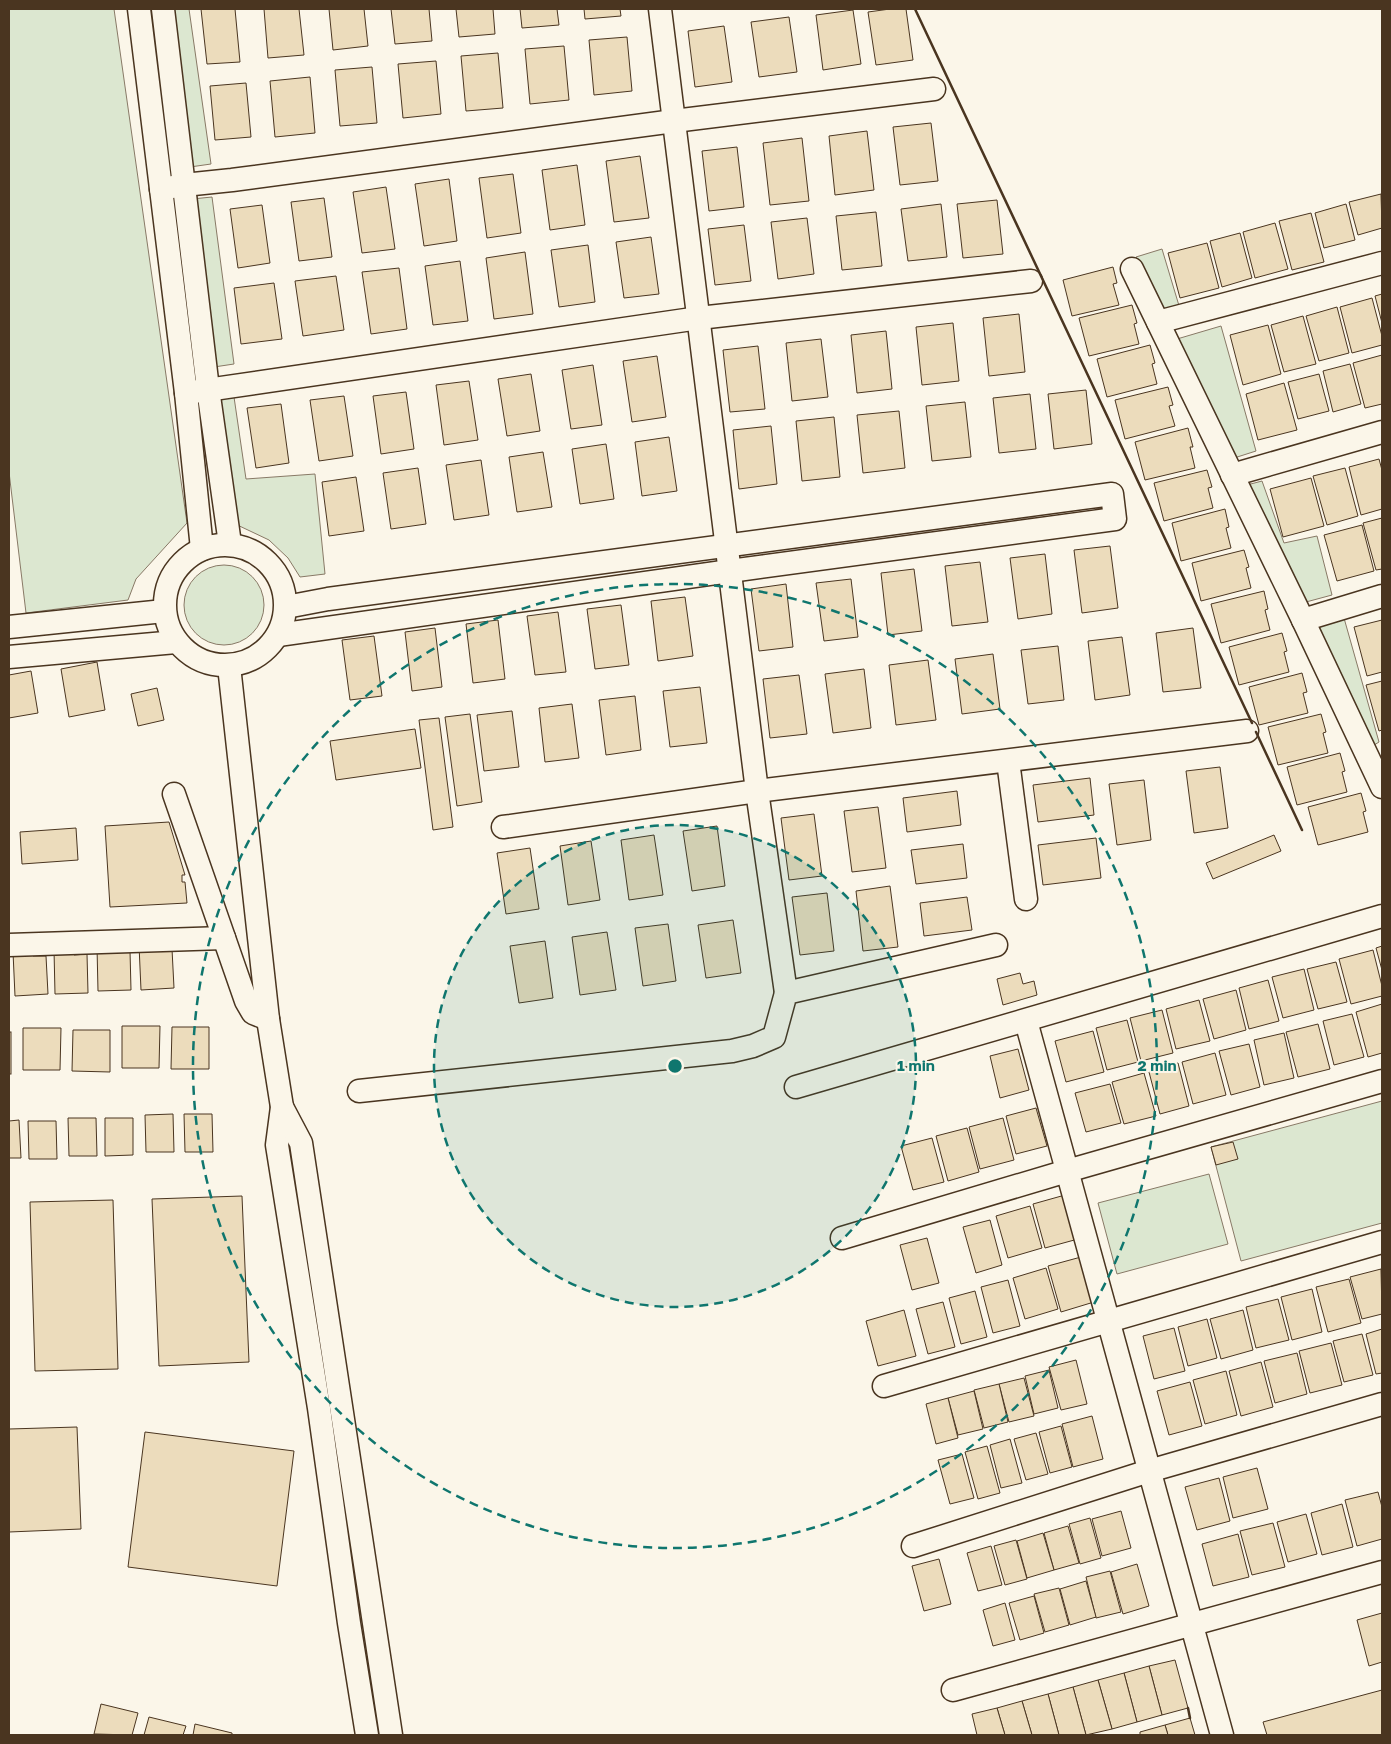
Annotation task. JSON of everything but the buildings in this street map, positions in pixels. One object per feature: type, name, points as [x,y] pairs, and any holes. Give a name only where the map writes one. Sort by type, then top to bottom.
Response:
[{"type":"street","points":[[139,9],[186,393],[202,549]]},
{"type":"street","points":[[162,9],[208,389],[230,544]]},
{"type":"street","points":[[359,1091],[732,1052],[774,1037],[786,993],[757,791],[660,9]]},
{"type":"street","points":[[161,189],[674,121],[934,89]]},
{"type":"street","points":[[1158,322],[1382,263]]},
{"type":"street","points":[[1132,269],[1303,620],[1377,764],[1382,787]]},
{"type":"street","points":[[186,393],[699,318],[1031,281]]},
{"type":"street","points":[[1232,476],[1382,432]]},
{"type":"street","points":[[278,635],[730,571],[1115,520],[1112,494],[328,599],[286,607]]},
{"type":"street","points":[[230,544],[258,554],[279,577],[286,607],[284,622],[278,635],[266,651],[249,662],[230,666],[209,664],[191,656],[176,642],[164,611],[167,585],[181,563],[202,549],[230,544]]},
{"type":"street","points":[[1303,620],[1382,596]]},
{"type":"street","points":[[9,622],[164,611]]},
{"type":"street","points":[[9,657],[176,642]]},
{"type":"street","points":[[230,666],[268,1019],[282,1108],[277,1145],[319,1408],[366,1735]]},
{"type":"street","points":[[503,827],[757,791],[1248,730]]},
{"type":"street","points":[[1008,760],[1026,899]]},
{"type":"street","points":[[174,794],[246,1001],[253,1013],[268,1019]]},
{"type":"street","points":[[796,1087],[1382,916]]},
{"type":"street","points":[[9,945],[224,938]]},
{"type":"street","points":[[786,993],[996,945]]},
{"type":"street","points":[[1026,1020],[1222,1735]]},
{"type":"street","points":[[842,1238],[1067,1171],[1382,1081]]},
{"type":"street","points":[[282,1108],[301,1143],[391,1735]]},
{"type":"street","points":[[884,1386],[1382,1242]]},
{"type":"street","points":[[913,1546],[1149,1471],[1382,1404]]},
{"type":"street","points":[[953,1690],[1382,1572]]},
{"type":"green space","points":[[9,9],[114,9],[187,523],[136,579],[128,600],[26,613],[9,472]]},
{"type":"green space","points":[[168,9],[189,9],[211,164],[190,167]]},
{"type":"green space","points":[[212,197],[234,364],[214,367],[192,199]]},
{"type":"green space","points":[[1162,249],[1180,309],[1165,316],[1136,257]]},
{"type":"green space","points":[[1221,326],[1256,451],[1231,459],[1177,339]]},
{"type":"green space","points":[[216,397],[234,397],[246,479],[315,474],[325,574],[300,577],[288,558],[269,540],[231,522]]},
{"type":"green space","points":[[1262,481],[1284,543],[1317,536],[1332,595],[1306,602],[1247,485]]},
{"type":"green space","points":[[224,565],[239,568],[252,577],[261,590],[264,605],[261,620],[252,633],[239,642],[224,645],[209,642],[196,633],[187,620],[184,605],[187,590],[196,577],[209,568]]},
{"type":"green space","points":[[1344,618],[1379,742],[1371,747],[1314,627]]},
{"type":"green space","points":[[1382,1101],[1382,1223],[1241,1261],[1211,1147]]},
{"type":"green space","points":[[1209,1174],[1228,1244],[1117,1274],[1098,1203]]},
{"type":"wall","points":[[915,9],[1252,723]]},
{"type":"wall","points":[[1256,732],[1302,830]]},
{"type":"wall","points":[[1188,1708],[1190,1718]]}]
